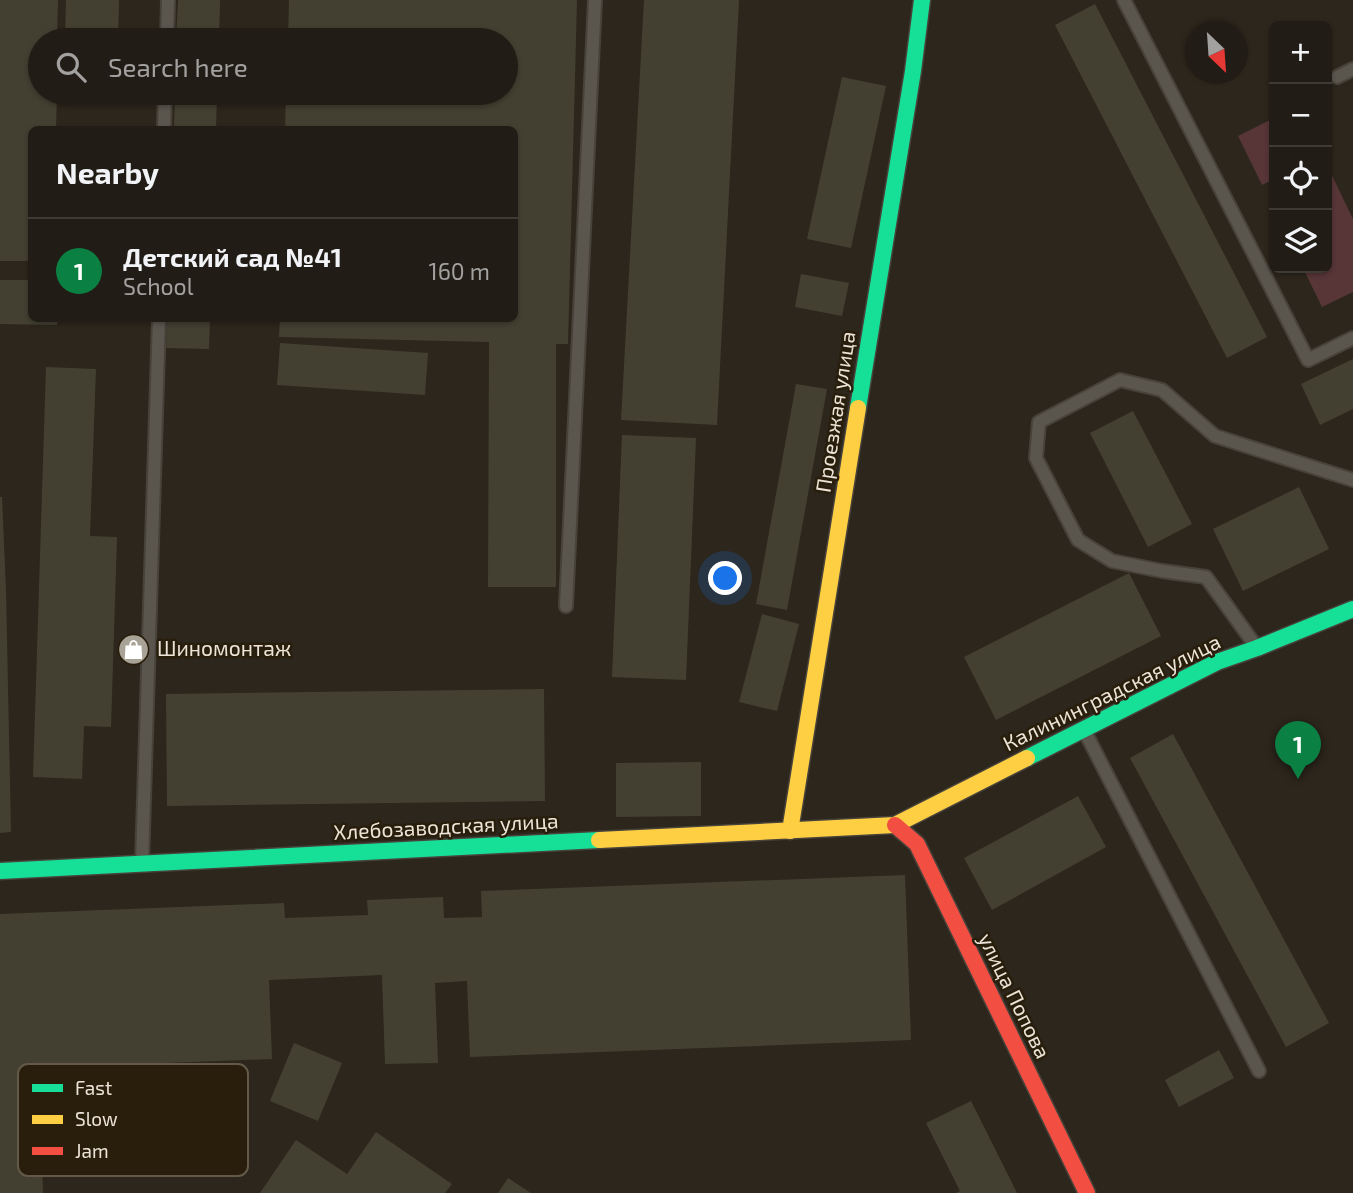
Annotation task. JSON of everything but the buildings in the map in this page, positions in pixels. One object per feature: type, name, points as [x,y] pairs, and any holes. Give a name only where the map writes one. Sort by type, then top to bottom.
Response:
[{"type":"street","name":"Проезжая улица","points":[[790,831],[922,0]]},
{"type":"street","name":"Калининградская улица","points":[[895,825],[1217,662],[1353,609]]},
{"type":"street","name":"Хлебозаводская улица","points":[[0,871],[895,825]]},
{"type":"street","name":"улица Попова","points":[[895,825],[917,844],[1087,1193]]},
{"type":"lane","points":[[167,28],[168,0]]},
{"type":"lane","points":[[566,606],[595,0]]},
{"type":"lane","points":[[1124,0],[1308,360],[1353,338]]},
{"type":"lane","points":[[1337,77],[1353,69]]},
{"type":"lane","points":[[164,126],[165,105]]},
{"type":"lane","points":[[142,864],[159,322]]},
{"type":"lane","points":[[1257,648],[1206,577],[1112,561],[1078,540],[1036,458],[1039,422],[1120,380],[1162,390],[1215,436],[1353,480]]},
{"type":"lane","points":[[1339,476],[1353,469]]},
{"type":"lane","points":[[1083,730],[1259,1071]]},
{"type":"shaded area","points":[[1269,120],[1269,182],[1262,185],[1238,136]]},
{"type":"shaded area","points":[[1332,175],[1353,219],[1353,292],[1322,307],[1305,273],[1332,273]]},
{"type":"traffic: fast","points":[[858,408],[913,71],[922,0]]},
{"type":"traffic: fast","points":[[1027,758],[1217,662],[1353,609]]},
{"type":"traffic: fast","points":[[0,871],[599,840]]},
{"type":"traffic: slow","points":[[790,831],[858,408]]},
{"type":"traffic: slow","points":[[599,840],[895,825],[1027,758]]},
{"type":"traffic: jam","points":[[895,825],[917,844],[1087,1193]]},
{"type":"place","name":"Шиномонтаж","points":[[134,649]]},
{"type":"place","name":"Детский сад №41","points":[[1298,779]]}]
